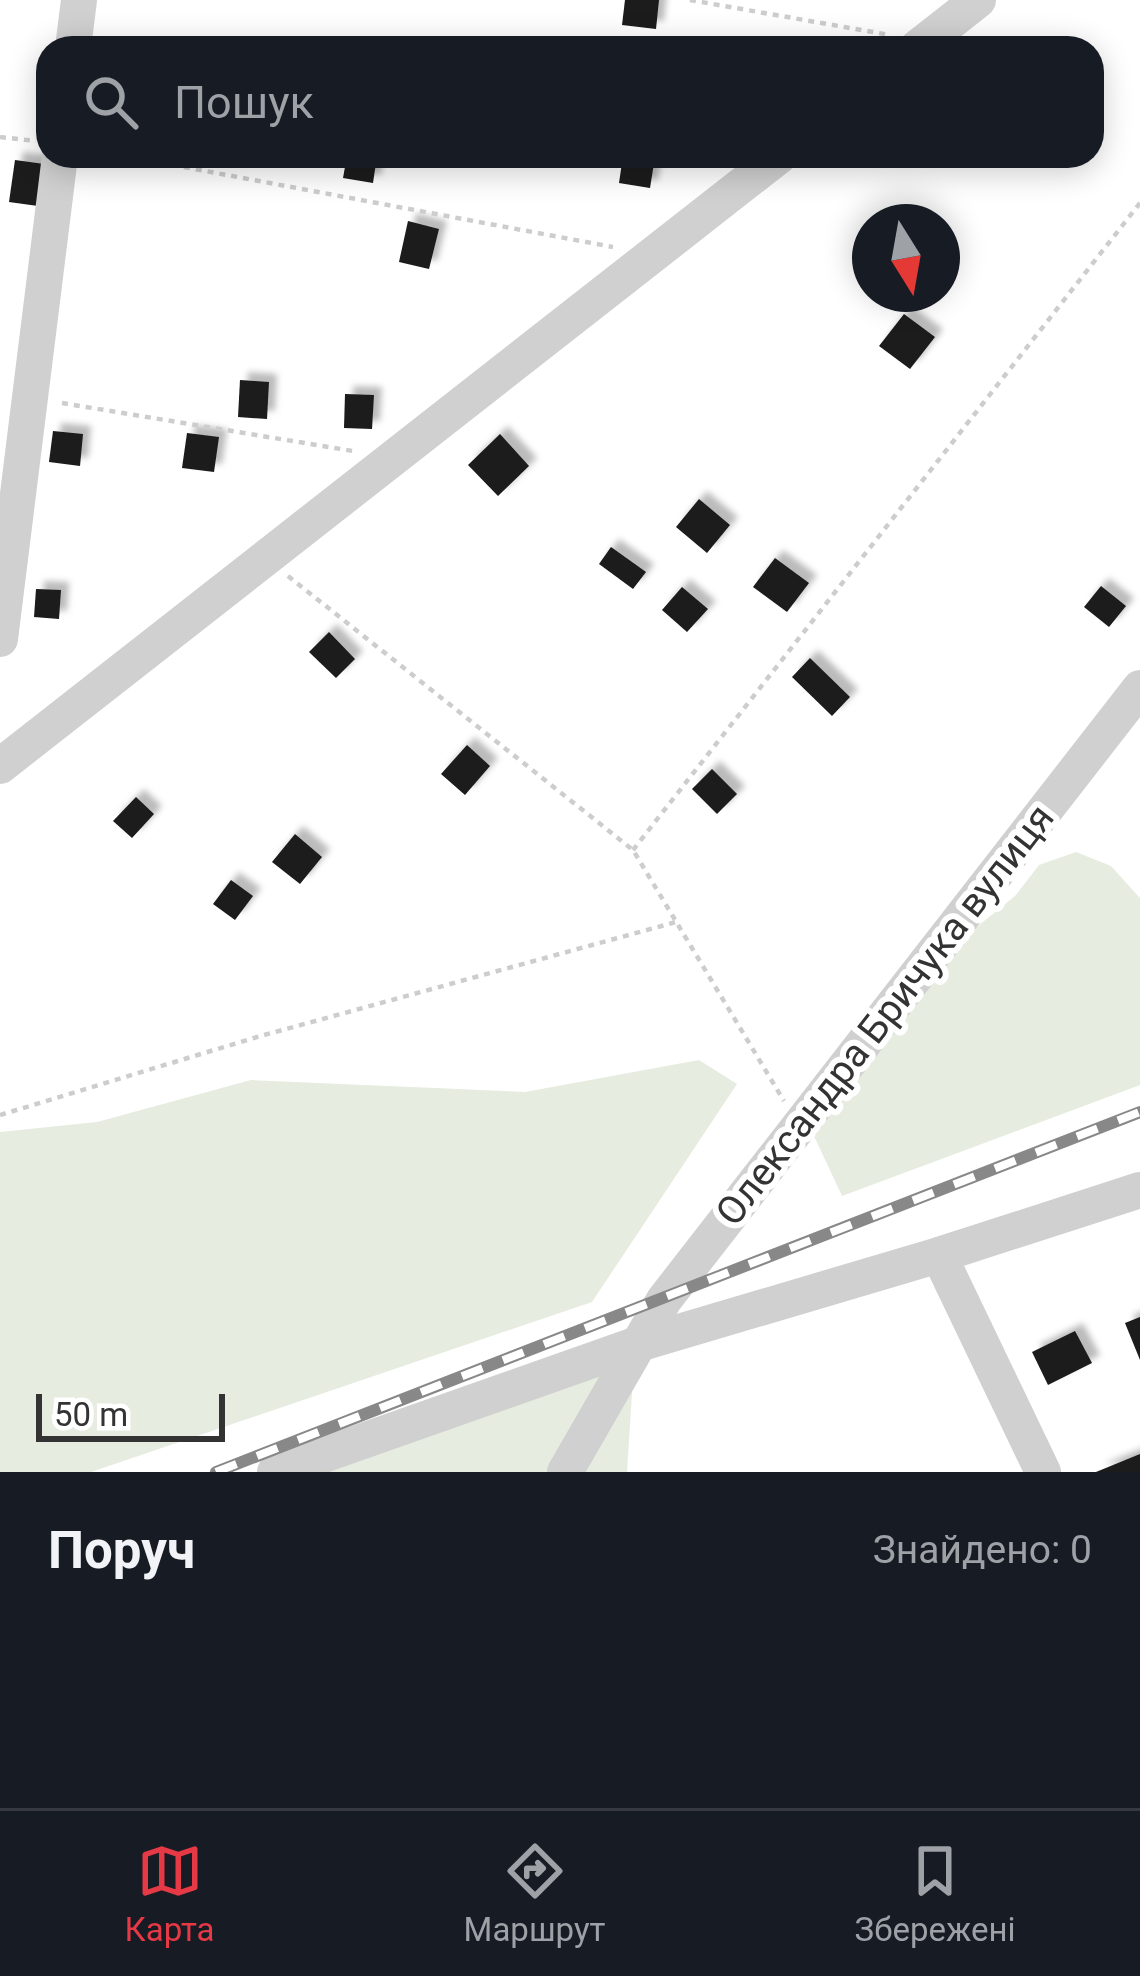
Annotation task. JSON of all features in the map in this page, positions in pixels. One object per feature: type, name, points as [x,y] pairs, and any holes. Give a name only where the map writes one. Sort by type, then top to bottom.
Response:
[{"type":"street","points":[[74,36],[79,0]]},
{"type":"street","points":[[932,36],[978,0]]},
{"type":"street","points":[[0,638],[59,168]]},
{"type":"street","points":[[0,766],[764,168]]},
{"type":"street","name":"Олександра Бричука вулиця","points":[[565,1472],[664,1300],[1140,688]]},
{"type":"street","points":[[275,1472],[635,1345],[1139,1192]]},
{"type":"street","points":[[939,1256],[1043,1472]]},
{"type":"path","points":[[690,0],[875,36]]},
{"type":"path","points":[[0,137],[36,141]]},
{"type":"path","points":[[190,168],[654,254]]},
{"type":"path","points":[[633,850],[1140,203]]},
{"type":"path","points":[[30,398],[394,458]]},
{"type":"path","points":[[266,558],[633,850],[799,1126]]},
{"type":"path","points":[[0,1115],[257,1037],[676,922]]},
{"type":"shaded area","points":[[1076,852],[1111,866],[1140,898],[1140,1085],[842,1196],[807,1121],[925,969],[1015,896],[1039,865]]},
{"type":"shaded area","points":[[699,1060],[737,1084],[592,1302],[91,1472],[0,1472],[0,1132],[97,1122],[251,1080],[525,1092]]},
{"type":"shaded area","points":[[635,1345],[627,1472],[281,1472]]},
{"type":"building","points":[[625,0],[659,0],[656,29],[622,25]]},
{"type":"building","points":[[15,160],[43,168],[38,206],[9,202]]},
{"type":"building","points":[[345,168],[375,168],[373,183],[343,178]]},
{"type":"building","points":[[621,168],[653,168],[650,188],[619,183]]},
{"type":"building","points":[[408,221],[439,229],[429,269],[399,262]]},
{"type":"building","points":[[904,314],[935,337],[910,369],[879,346]]},
{"type":"building","points":[[240,380],[269,382],[267,419],[238,417]]},
{"type":"building","points":[[345,394],[374,395],[372,429],[344,428]]},
{"type":"building","points":[[53,431],[83,434],[80,466],[49,462]]},
{"type":"building","points":[[187,433],[219,437],[214,472],[182,468]]},
{"type":"building","points":[[500,434],[529,466],[498,496],[468,465]]},
{"type":"building","points":[[699,499],[730,525],[707,553],[676,527]]},
{"type":"building","points":[[611,547],[646,572],[633,589],[599,564]]},
{"type":"building","points":[[775,558],[809,583],[787,612],[753,587]]},
{"type":"building","points":[[1101,586],[1126,606],[1109,627],[1084,607]]},
{"type":"building","points":[[682,587],[708,609],[687,632],[662,610]]},
{"type":"building","points":[[36,589],[61,590],[59,619],[34,617]]},
{"type":"building","points":[[329,632],[355,659],[336,678],[309,652]]},
{"type":"building","points":[[810,658],[850,697],[832,716],[792,677]]},
{"type":"building","points":[[467,745],[490,766],[465,795],[441,774]]},
{"type":"building","points":[[712,769],[737,794],[717,814],[692,789]]},
{"type":"building","points":[[136,797],[154,814],[132,838],[113,821]]},
{"type":"building","points":[[295,834],[322,857],[300,884],[272,862]]},
{"type":"building","points":[[231,880],[253,896],[235,920],[213,904]]},
{"type":"building","points":[[1140,1317],[1140,1360],[1125,1323]]},
{"type":"building","points":[[1075,1331],[1092,1363],[1048,1385],[1032,1352]]},
{"type":"building","points":[[1140,1454],[1140,1472],[1096,1472]]},
{"type":"railway","points":[[216,1472],[1140,1112]]}]
